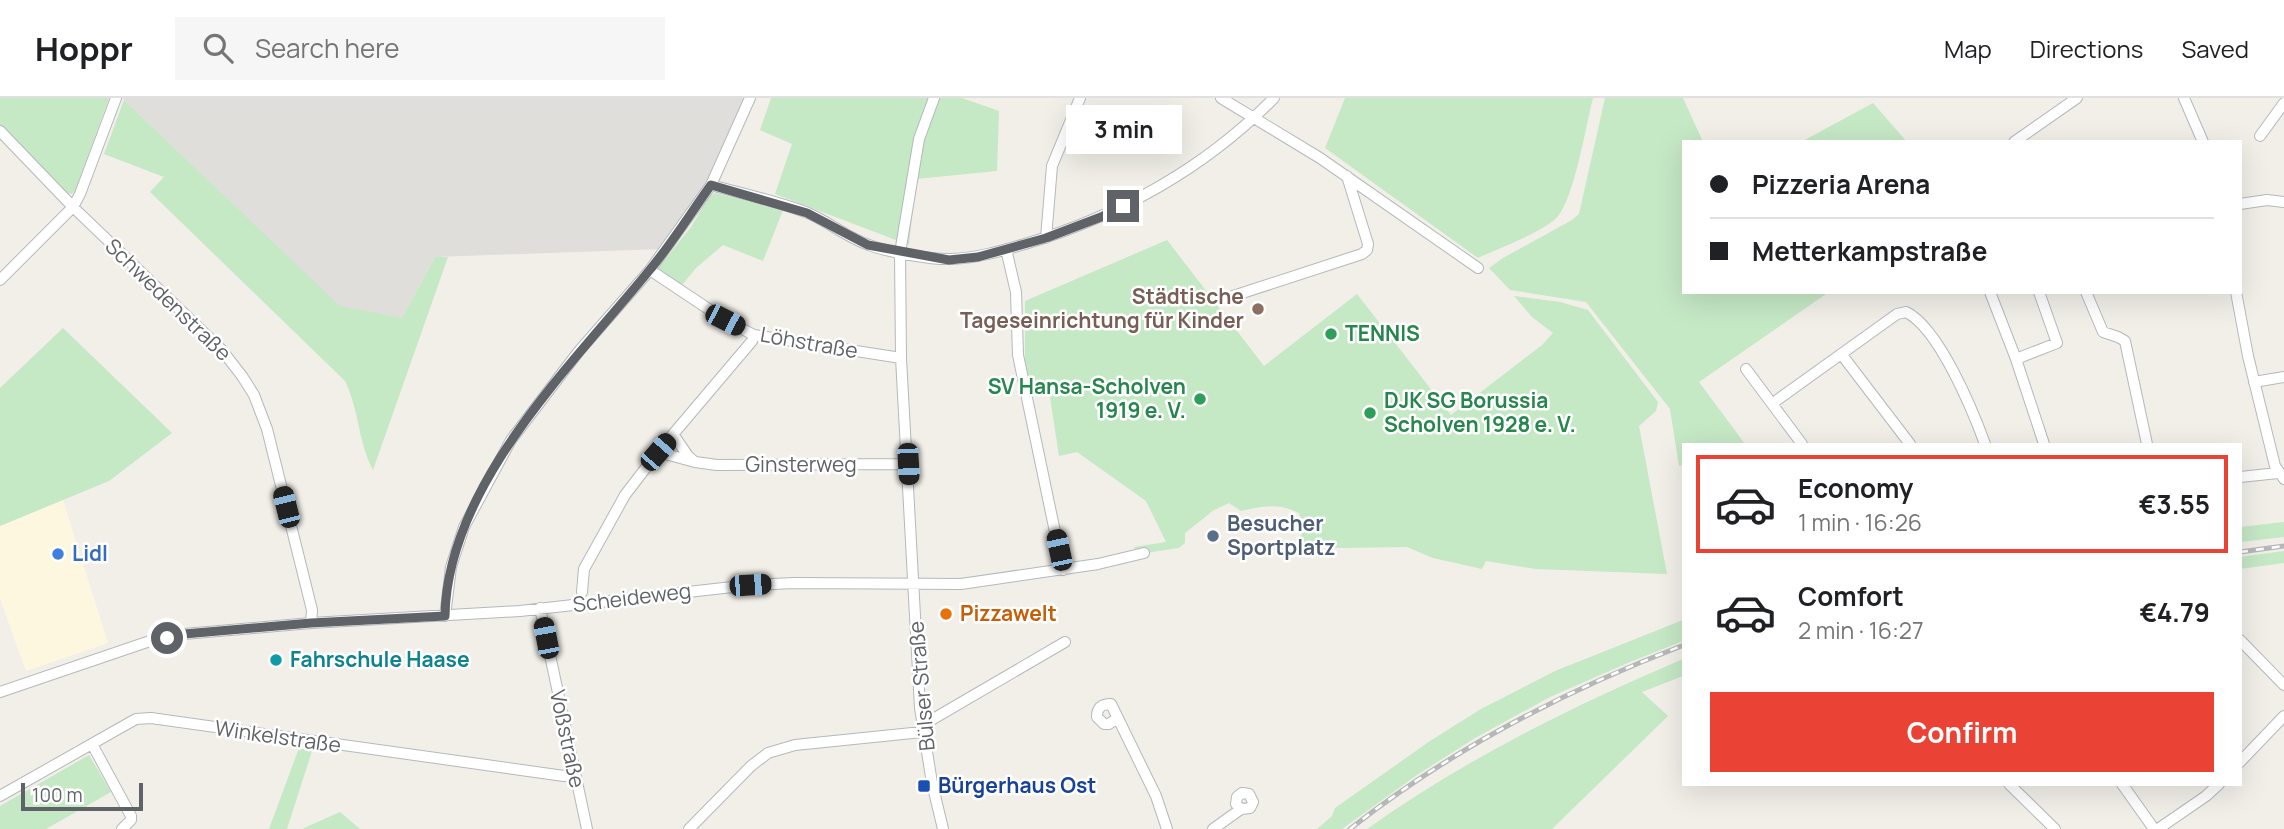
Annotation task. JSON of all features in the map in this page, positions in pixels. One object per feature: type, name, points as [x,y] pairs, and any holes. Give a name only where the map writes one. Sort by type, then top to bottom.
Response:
[{"type":"street","points":[[0,280],[73,207],[116,98]]},
{"type":"street","points":[[445,616],[451,567],[464,527],[511,440],[579,351],[650,270],[711,185],[750,98]]},
{"type":"street","name":"Bülser Straße","points":[[934,98],[919,139],[900,253],[901,358],[922,729],[943,829]]},
{"type":"street","points":[[1046,238],[1052,166],[1080,98]]},
{"type":"street","points":[[1221,98],[1304,147],[1479,268]]},
{"type":"street","points":[[711,185],[807,213],[868,245],[949,260],[978,257],[1046,238],[1101,217],[1144,195],[1193,165],[1254,118],[1274,98]]},
{"type":"street","points":[[2017,140],[2077,98]]},
{"type":"street","points":[[2183,98],[2202,140]]},
{"type":"street","points":[[2260,136],[2284,103]]},
{"type":"street","name":"Schwedenstraße","points":[[0,131],[73,207],[221,349],[248,384],[267,429],[317,622]]},
{"type":"street","points":[[1227,298],[1362,254],[1367,250],[1368,244],[1347,176]]},
{"type":"street","points":[[2242,204],[2267,200],[2284,202]]},
{"type":"street","points":[[1006,249],[1016,292],[1018,355],[1063,570]]},
{"type":"street","name":"Löhstraße","points":[[650,270],[725,320],[754,335],[901,358]]},
{"type":"street","points":[[1991,294],[2044,443]]},
{"type":"street","points":[[2016,359],[2057,342],[2040,294]]},
{"type":"street","points":[[2087,294],[2103,332],[2124,341],[2147,443]]},
{"type":"street","points":[[2235,294],[2255,382],[2281,476],[2242,477]]},
{"type":"street","points":[[1773,403],[1899,312],[1911,314],[1921,324],[1958,378],[1985,443]]},
{"type":"street","points":[[582,592],[584,569],[625,495],[752,341],[754,335]]},
{"type":"street","points":[[1842,355],[1909,443]]},
{"type":"street","points":[[1746,369],[1801,443]]},
{"type":"street","points":[[2255,382],[2284,377]]},
{"type":"street","points":[[673,434],[695,462]]},
{"type":"street","name":"Ginsterweg","points":[[658,452],[717,465],[908,464]]},
{"type":"street","name":"Scheideweg","points":[[0,692],[150,641],[184,634],[317,622],[540,608],[750,585],[961,584],[1063,570],[1144,553]]},
{"type":"street","name":"Voßstraße","points":[[540,608],[587,829]]},
{"type":"street","points":[[689,829],[751,766],[775,750],[795,745],[922,729],[1065,642]]},
{"type":"street","points":[[2242,642],[2284,685]]},
{"type":"street","points":[[2242,760],[2284,716]]},
{"type":"street","name":"Winkelstraße","points":[[0,796],[136,719],[151,718],[564,776],[575,775]]},
{"type":"street","points":[[1117,718],[1156,796],[1167,829]]},
{"type":"street","points":[[92,744],[131,816],[131,820],[122,829]]},
{"type":"street","points":[[2011,786],[2055,829]]},
{"type":"street","points":[[2124,786],[2156,829],[2217,786]]},
{"type":"street","points":[[1213,829],[1241,809]]},
{"type":"shaded area","points":[[122,98],[744,98],[711,174],[662,249],[435,257],[402,318],[340,307]]},
{"type":"shaded area","points":[[63,500],[108,643],[26,671],[0,599],[0,526]]},
{"type":"green space","points":[[0,98],[109,98],[75,191],[71,194],[64,192],[0,125]]},
{"type":"green space","points":[[771,98],[962,98],[999,111],[997,171],[916,179],[909,245],[775,194],[792,144],[760,130]]},
{"type":"green space","points":[[1345,98],[1593,98],[1574,178],[1558,216],[1532,234],[1478,258],[1325,148]]},
{"type":"green space","points":[[1605,98],[1683,98],[1702,140],[1682,140],[1682,294],[1826,294],[1699,382],[1744,443],[1682,443],[1682,465],[1679,466],[1670,409],[1586,302],[1510,290],[1489,268],[1579,214]]},
{"type":"green space","points":[[124,100],[340,306],[402,318],[435,257],[448,257],[373,470],[345,381],[150,192],[164,177],[104,154]]},
{"type":"green space","points":[[1873,103],[1905,140],[1805,140]]},
{"type":"green space","points":[[715,193],[783,210],[763,261],[723,245],[696,268],[682,285],[660,271],[659,267],[691,227],[710,195]]},
{"type":"green space","points":[[1167,240],[1264,366],[1357,294],[1451,415],[1542,345],[1553,333],[1532,317],[1514,296],[1560,302],[1588,310],[1658,402],[1656,411],[1639,426],[1667,574],[1536,569],[1486,561],[1482,569],[1433,558],[1407,547],[1341,548],[1299,544],[1303,528],[1299,513],[1271,506],[1241,511],[1229,503],[1214,510],[1185,533],[1185,543],[1179,548],[1138,554],[1134,547],[1166,542],[1146,501],[1077,452],[1059,456],[1049,391],[1032,393],[1025,361],[1025,301]]},
{"type":"green space","points":[[63,328],[172,433],[109,481],[0,526],[0,388]]},
{"type":"green space","points":[[2284,522],[2284,537],[2242,542],[2242,527]]},
{"type":"green space","points":[[2284,551],[2284,563],[2242,569],[2242,557]]},
{"type":"green space","points":[[1682,620],[1682,641],[1550,697],[1475,738],[1417,775],[1342,829],[1317,829],[1332,816],[1335,808],[1430,741],[1481,709],[1555,671]]},
{"type":"green space","points":[[1682,659],[1682,676],[1642,692],[1668,716],[1552,829],[1367,829],[1481,757],[1601,696]]},
{"type":"green space","points":[[299,748],[312,751],[287,829],[269,829]]},
{"type":"green space","points":[[89,755],[111,792],[46,829],[0,829],[0,806]]},
{"type":"green space","points":[[340,812],[360,829],[303,829],[304,828]]},
{"type":"railway","points":[[2242,552],[2284,546]]},
{"type":"railway","points":[[1350,829],[1388,800],[1468,748],[1595,682],[1682,646]]},
{"type":"place","name":"Städtische Tageseinrichtung für Kinder","points":[[1258,309]]},
{"type":"place","name":"TENNIS","points":[[1331,334]]},
{"type":"place","name":"SV Hansa-Scholven 1919 e. V.","points":[[1200,399]]},
{"type":"place","name":"DJK SG Borussia Scholven 1928 e. V.","points":[[1370,413]]},
{"type":"place","name":"Besucher Sportplatz","points":[[1213,536]]},
{"type":"place","name":"Lidl","points":[[58,554]]},
{"type":"place","name":"Pizzawelt","points":[[946,614]]},
{"type":"place","name":"Fahrschule Haase","points":[[276,660]]},
{"type":"place","name":"Bürgerhaus Ost","points":[[924,786]]},
{"type":"route","points":[[167,638],[184,634],[311,623],[445,616],[451,567],[464,527],[511,440],[579,351],[650,270],[711,185],[807,213],[868,245],[949,260],[978,257],[1046,238],[1123,206]]}]
